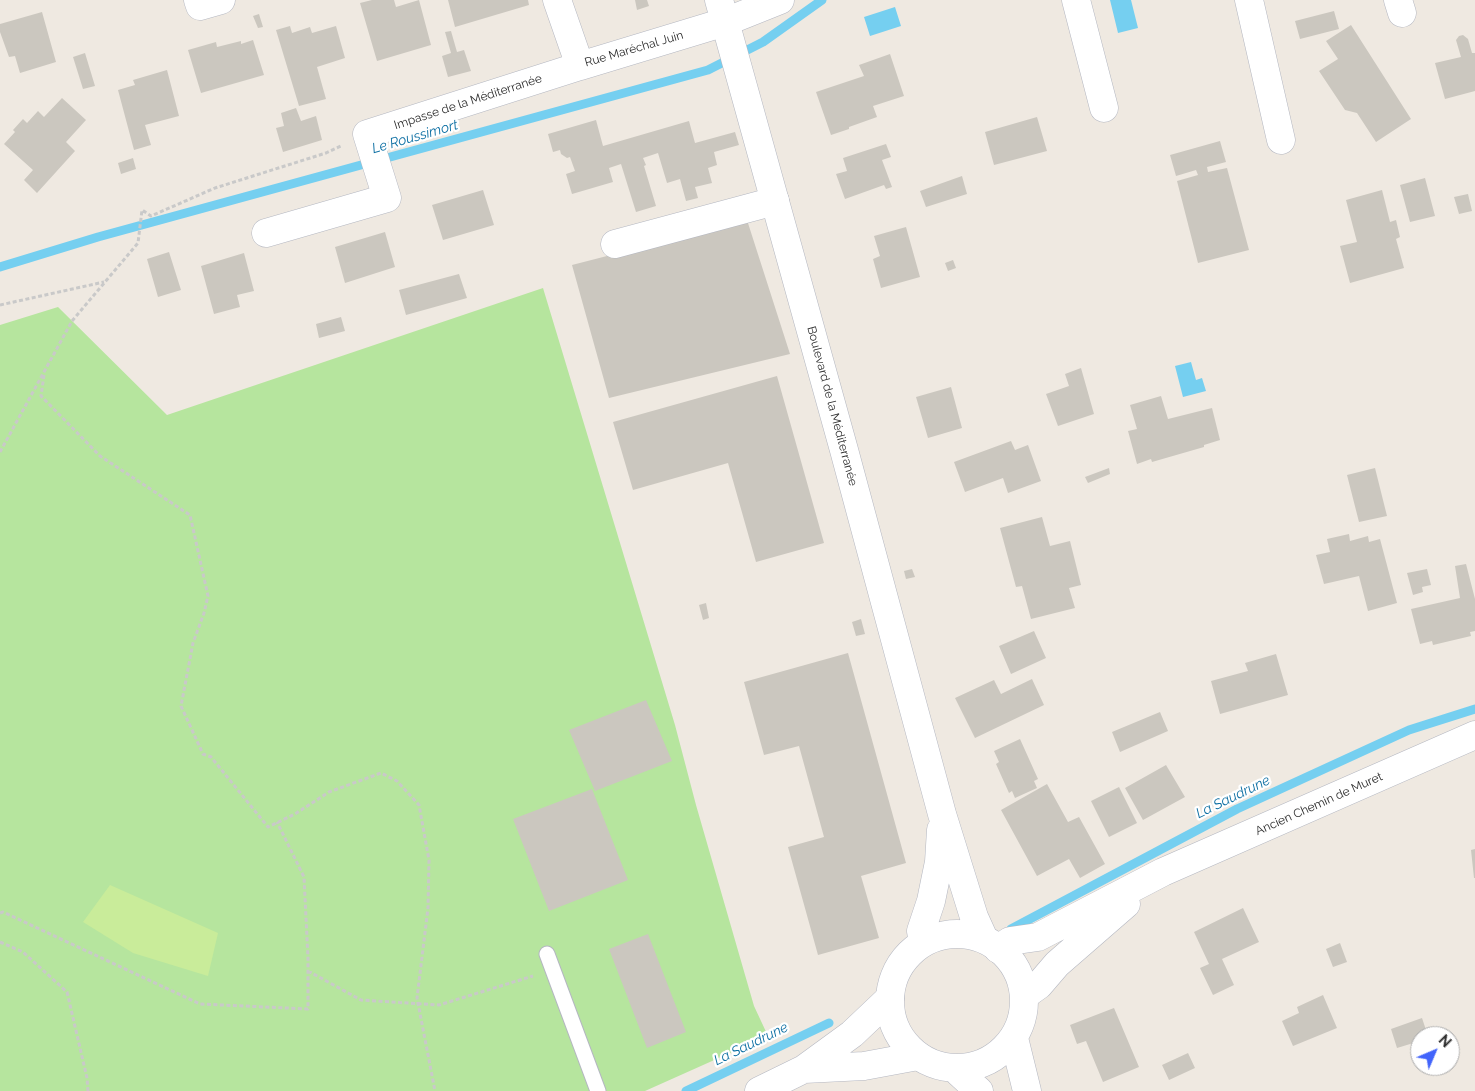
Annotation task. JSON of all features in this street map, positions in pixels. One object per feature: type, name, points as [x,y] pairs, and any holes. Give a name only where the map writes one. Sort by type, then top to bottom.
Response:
[{"type":"street","points":[[198,0],[200,6],[221,0]]},
{"type":"street","name":"Rue Maréchal Juin","points":[[557,0],[580,66],[780,0]]},
{"type":"street","points":[[1076,0],[1104,108]]},
{"type":"street","points":[[1249,0],[1281,140]]},
{"type":"street","name":"Boulevard de la Méditerranée","points":[[724,20],[844,450],[942,814],[974,917],[992,944]]},
{"type":"street","name":"Impasse de la Méditerranée","points":[[367,134],[580,66]]},
{"type":"street","points":[[266,233],[387,198],[367,134]]},
{"type":"street","points":[[615,244],[775,201]]},
{"type":"street","name":"Ancien Chemin de Muret","points":[[992,944],[1038,937],[1164,872],[1475,736]]},
{"type":"street","name":"Boulevard de la Méditerranée","points":[[923,942],[922,930],[931,901],[939,862],[942,814]]},
{"type":"street","name":"Ancien Chemin de Muret","points":[[1025,995],[1039,985],[1057,964],[1164,872]]},
{"type":"street","points":[[944,934],[966,934],[992,944],[1017,970],[1025,995],[1023,1017],[1014,1038],[1000,1054],[981,1064],[955,1069],[938,1065],[918,1056],[902,1040],[893,1020],[890,998],[894,976],[906,957],[923,942],[944,934]]},
{"type":"street","points":[[759,1091],[804,1070],[852,1034],[890,998]]},
{"type":"street","points":[[1014,1038],[1027,1091]]},
{"type":"street","points":[[804,1070],[864,1066],[918,1056]]},
{"type":"street","points":[[955,1069],[979,1091]]},
{"type":"lane","points":[[547,954],[598,1091]]},
{"type":"path","points":[[0,452],[72,321],[138,243],[142,210],[152,216],[215,188],[326,153],[367,134]]},
{"type":"path","points":[[0,305],[105,282]]},
{"type":"path","points":[[44,375],[41,396],[100,456],[190,515],[208,596],[193,643],[181,706],[203,754],[211,757],[268,826],[295,814],[329,792],[381,774],[397,781],[419,805],[430,860],[428,908],[417,998],[435,1091]]},
{"type":"path","points":[[0,912],[200,1004],[308,1009],[304,877],[277,822]]},
{"type":"path","points":[[0,942],[23,952],[67,992],[87,1078],[88,1091]]},
{"type":"path","points":[[308,971],[361,1000],[440,1004],[553,970]]},
{"type":"green space","points":[[543,288],[675,725],[754,1006],[768,1036],[645,1091],[0,1091],[0,325],[58,307],[167,415]]},
{"type":"green space","points":[[110,885],[218,933],[208,976],[133,953],[83,922]]},
{"type":"water","points":[[1110,0],[1131,0],[1138,28],[1118,33]]},
{"type":"water","points":[[895,7],[901,26],[870,36],[864,17]]},
{"type":"water","points":[[1191,362],[1196,380],[1202,378],[1206,391],[1183,397],[1175,366]]},
{"type":"building","points":[[372,0],[394,0],[396,7],[419,0],[431,45],[377,61],[360,3]]},
{"type":"building","points":[[448,0],[528,0],[529,5],[455,27]]},
{"type":"building","points":[[635,0],[647,0],[649,6],[637,10]]},
{"type":"building","points":[[1334,11],[1339,29],[1300,39],[1295,21]]},
{"type":"building","points":[[42,12],[56,62],[20,73],[15,56],[9,57],[0,32],[0,24]]},
{"type":"building","points":[[259,14],[263,27],[258,28],[253,16]]},
{"type":"building","points":[[1351,25],[1411,119],[1376,142],[1357,113],[1345,110],[1319,71],[1338,59],[1326,41]]},
{"type":"building","points":[[290,26],[292,33],[310,27],[312,33],[336,26],[345,58],[317,67],[326,99],[299,106],[276,30]]},
{"type":"building","points":[[451,31],[457,52],[464,50],[471,71],[448,77],[442,56],[451,53],[445,32]]},
{"type":"building","points":[[1463,35],[1468,39],[1472,53],[1475,53],[1475,91],[1445,99],[1435,63],[1461,57],[1456,40],[1459,36]]},
{"type":"building","points":[[253,40],[264,75],[201,93],[188,50],[216,42],[217,47],[241,41],[241,44]]},
{"type":"building","points":[[85,53],[95,86],[83,89],[73,57]]},
{"type":"building","points":[[890,54],[904,96],[873,106],[877,117],[831,135],[816,92],[864,76],[859,65]]},
{"type":"building","points":[[167,70],[179,116],[145,125],[151,145],[134,150],[118,90],[135,85],[133,80]]},
{"type":"building","points":[[62,98],[86,120],[66,142],[75,151],[37,193],[24,180],[33,170],[4,144],[23,119],[27,123],[38,111],[44,117]]},
{"type":"building","points":[[296,108],[301,121],[316,116],[322,140],[283,152],[276,128],[284,126],[281,113]]},
{"type":"building","points":[[1037,117],[1047,151],[994,165],[985,132]]},
{"type":"building","points":[[596,120],[603,146],[689,121],[695,143],[735,132],[739,145],[714,152],[717,165],[708,168],[712,183],[695,187],[698,198],[686,201],[680,179],[667,183],[658,153],[643,158],[656,206],[636,212],[621,164],[609,168],[613,182],[572,194],[566,174],[575,171],[570,157],[567,158],[561,154],[560,150],[553,152],[548,134]]},
{"type":"building","points":[[1220,141],[1226,162],[1207,167],[1208,172],[1227,168],[1249,250],[1198,263],[1177,181],[1198,175],[1196,170],[1176,176],[1170,155]]},
{"type":"building","points":[[886,144],[891,157],[882,160],[892,187],[886,189],[884,185],[845,199],[836,174],[847,171],[843,158]]},
{"type":"building","points":[[133,158],[136,169],[121,174],[118,163]]},
{"type":"building","points":[[962,176],[967,194],[926,207],[920,191]]},
{"type":"building","points":[[1425,178],[1435,216],[1410,222],[1400,185]]},
{"type":"building","points":[[483,190],[494,225],[443,240],[432,205]]},
{"type":"building","points":[[1382,190],[1390,222],[1396,220],[1400,237],[1396,239],[1404,268],[1350,283],[1340,246],[1357,242],[1346,200]]},
{"type":"building","points":[[1468,194],[1472,211],[1459,214],[1454,197]]},
{"type":"building","points":[[747,220],[790,354],[609,398],[572,265]]},
{"type":"building","points":[[906,227],[920,277],[881,288],[873,259],[880,256],[874,236]]},
{"type":"building","points":[[385,232],[395,267],[345,283],[335,247]]},
{"type":"building","points":[[169,252],[181,290],[158,297],[147,259]]},
{"type":"building","points":[[244,253],[254,291],[237,295],[240,307],[214,314],[201,266]]},
{"type":"building","points":[[953,260],[956,268],[948,271],[945,263]]},
{"type":"building","points":[[459,274],[467,298],[406,315],[399,290]]},
{"type":"building","points":[[341,317],[345,331],[319,338],[316,324]]},
{"type":"building","points":[[1081,368],[1094,414],[1058,426],[1046,394],[1069,386],[1065,374]]},
{"type":"building","points":[[777,376],[824,543],[756,562],[728,463],[633,490],[613,422]]},
{"type":"building","points":[[951,387],[962,428],[928,438],[916,397]]},
{"type":"building","points":[[1161,396],[1168,419],[1212,408],[1220,440],[1204,445],[1204,447],[1152,462],[1151,459],[1137,464],[1128,431],[1137,429],[1130,405]]},
{"type":"building","points":[[1011,441],[1015,450],[1028,445],[1041,481],[1008,493],[1003,478],[965,492],[954,462]]},
{"type":"building","points":[[1109,468],[1110,474],[1088,483],[1085,477]]},
{"type":"building","points":[[1375,468],[1387,516],[1359,522],[1347,475]]},
{"type":"building","points":[[1042,517],[1050,546],[1070,541],[1081,585],[1069,588],[1075,608],[1031,619],[1022,586],[1016,587],[1000,528]]},
{"type":"building","points":[[1349,534],[1350,541],[1368,536],[1369,542],[1380,539],[1397,603],[1368,611],[1359,576],[1324,584],[1316,555],[1330,552],[1327,539]]},
{"type":"building","points":[[1466,564],[1475,599],[1475,631],[1470,632],[1471,636],[1433,645],[1432,641],[1420,644],[1411,609],[1460,598],[1455,566]]},
{"type":"building","points":[[912,569],[915,577],[906,579],[904,571]]},
{"type":"building","points":[[1427,569],[1431,585],[1422,587],[1423,592],[1413,595],[1407,573]]},
{"type":"building","points":[[706,603],[709,618],[703,620],[699,605]]},
{"type":"building","points":[[861,619],[865,634],[856,636],[852,622]]},
{"type":"building","points":[[1034,631],[1046,658],[1011,674],[999,646]]},
{"type":"building","points":[[848,653],[906,863],[861,876],[879,938],[818,955],[788,847],[824,837],[799,746],[764,755],[744,682]]},
{"type":"building","points":[[1276,654],[1288,695],[1220,714],[1211,681],[1248,671],[1245,663]]},
{"type":"building","points":[[1032,679],[1044,705],[975,738],[955,698],[994,680],[1001,694]]},
{"type":"building","points":[[646,700],[672,761],[595,791],[569,730]]},
{"type":"building","points":[[1160,712],[1168,731],[1120,752],[1112,732]]},
{"type":"building","points":[[1020,739],[1038,779],[1034,781],[1037,788],[1015,798],[1012,791],[1009,793],[996,764],[999,762],[994,751]]},
{"type":"building","points":[[1166,765],[1185,797],[1143,820],[1125,788]]},
{"type":"building","points":[[1047,784],[1068,822],[1079,817],[1105,864],[1080,878],[1069,859],[1037,876],[1001,810]]},
{"type":"building","points":[[1119,787],[1137,823],[1109,837],[1091,801]]},
{"type":"building","points":[[592,789],[628,880],[549,911],[513,819]]},
{"type":"building","points":[[1475,849],[1475,878],[1474,878],[1471,850]]},
{"type":"building","points":[[1243,908],[1259,942],[1222,959],[1234,985],[1213,995],[1200,968],[1209,964],[1194,932]]},
{"type":"building","points":[[648,934],[686,1032],[647,1048],[609,949]]},
{"type":"building","points":[[1340,943],[1347,962],[1333,967],[1326,949]]},
{"type":"building","points":[[1323,995],[1337,1028],[1293,1046],[1282,1021],[1299,1013],[1297,1007]]},
{"type":"building","points":[[1114,1008],[1139,1067],[1103,1082],[1086,1041],[1077,1044],[1070,1025]]},
{"type":"building","points":[[1422,1018],[1425,1026],[1410,1026],[1410,1044],[1397,1048],[1391,1029]]},
{"type":"building","points":[[1188,1053],[1195,1068],[1169,1080],[1162,1065]]},
{"type":"waterway","name":"Le Roussimort","points":[[0,267],[98,237],[708,70],[763,42],[822,0]]},
{"type":"waterway","name":"La Saudrune","points":[[1011,929],[1237,809],[1409,730],[1475,709]]},
{"type":"waterway","name":"La Saudrune","points":[[686,1091],[829,1023]]}]
